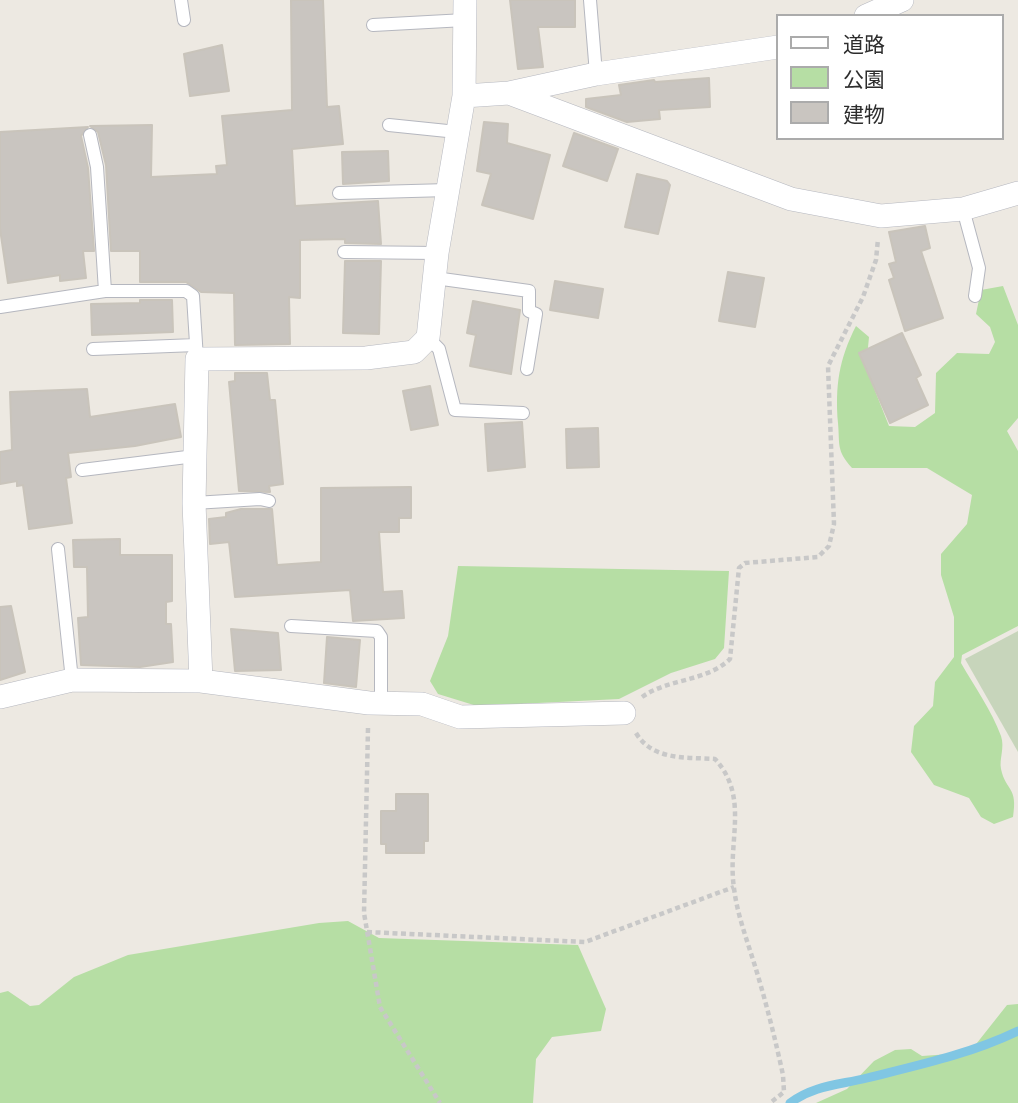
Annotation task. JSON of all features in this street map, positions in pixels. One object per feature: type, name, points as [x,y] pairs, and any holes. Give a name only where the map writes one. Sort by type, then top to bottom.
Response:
[{"type":"street","points":[[870,14],[902,0]]},
{"type":"street","points":[[201,681],[194,503],[196,352],[366,358],[414,352],[428,338],[437,253],[464,96],[465,10]]},
{"type":"street","points":[[464,96],[509,93],[596,74],[776,47]]},
{"type":"street","points":[[509,93],[791,200],[881,216],[963,209],[1018,193]]},
{"type":"street","points":[[0,697],[72,680],[201,681],[375,703],[422,704],[460,717],[624,713]]},
{"type":"lane","points":[[181,0],[184,20]]},
{"type":"lane","points":[[590,0],[596,74]]},
{"type":"lane","points":[[373,25],[465,10]]},
{"type":"lane","points":[[389,125],[457,132]]},
{"type":"lane","points":[[90,135],[97,167],[105,291]]},
{"type":"lane","points":[[339,193],[448,190]]},
{"type":"lane","points":[[963,209],[979,268],[975,296]]},
{"type":"lane","points":[[344,252],[437,253]]},
{"type":"lane","points":[[435,278],[529,291],[529,310],[536,314],[527,369]]},
{"type":"lane","points":[[0,307],[105,291],[186,291],[193,296],[196,352],[93,349]]},
{"type":"lane","points":[[428,338],[439,349],[455,410],[523,413]]},
{"type":"lane","points":[[82,470],[195,456]]},
{"type":"lane","points":[[194,503],[260,499],[269,501]]},
{"type":"lane","points":[[58,550],[72,680]]},
{"type":"lane","points":[[291,626],[377,631],[382,637],[375,703]]},
{"type":"path","points":[[770,1103],[784,1092],[783,1075],[734,887],[737,824],[734,794],[724,770],[715,759],[662,755],[642,741],[624,713],[645,695],[667,685],[719,670],[730,659],[739,568],[745,563],[818,557],[829,547],[834,524],[828,366],[863,297],[876,260],[881,216]]},
{"type":"path","points":[[375,703],[364,913],[367,932],[380,1007],[440,1103]]},
{"type":"path","points":[[367,932],[585,942],[734,887]]},
{"type":"green space","points":[[1003,286],[1018,325],[1018,418],[1007,431],[1018,451],[1018,626],[962,655],[961,663],[993,717],[1002,740],[1001,769],[1013,794],[1014,807],[1013,817],[994,824],[981,817],[969,798],[934,785],[911,752],[914,726],[933,706],[935,682],[954,657],[954,617],[941,575],[941,554],[967,524],[972,495],[927,468],[852,468],[840,447],[837,397],[842,361],[856,326],[869,337],[866,368],[889,426],[915,427],[935,413],[936,373],[957,353],[989,354],[995,342],[990,327],[976,314],[981,290]]},
{"type":"green space","points":[[458,566],[729,571],[724,648],[715,659],[671,673],[619,699],[477,706],[438,694],[430,681],[448,636]]},
{"type":"green space","points":[[1018,631],[1018,752],[965,659]]},
{"type":"green space","points":[[348,921],[379,938],[578,945],[606,1009],[601,1031],[552,1037],[536,1059],[533,1103],[0,1103],[0,993],[8,991],[30,1006],[39,1005],[74,977],[128,955],[319,923]]},
{"type":"green space","points":[[1018,1004],[1018,1103],[816,1103],[847,1089],[874,1061],[895,1050],[911,1049],[922,1056],[950,1054],[973,1048],[1007,1005]]},
{"type":"building","points":[[291,0],[323,0],[327,107],[339,106],[343,144],[292,149],[295,206],[378,201],[381,244],[345,243],[345,239],[300,240],[300,298],[289,297],[290,344],[235,345],[234,293],[201,292],[186,282],[140,282],[140,251],[111,251],[106,165],[98,132],[90,126],[152,125],[151,177],[217,174],[216,166],[227,165],[222,116],[292,110]]},
{"type":"building","points":[[510,0],[575,0],[575,27],[538,27],[543,67],[518,69]]},
{"type":"building","points":[[222,45],[229,91],[190,96],[184,54]]},
{"type":"building","points":[[709,78],[710,107],[659,110],[660,119],[627,122],[586,107],[586,99],[621,95],[619,85],[654,80]]},
{"type":"building","points":[[484,122],[508,124],[507,143],[550,155],[533,219],[482,205],[491,174],[477,171]]},
{"type":"building","points":[[88,127],[81,136],[88,168],[94,251],[83,251],[86,278],[60,281],[60,275],[8,283],[0,229],[0,132]]},
{"type":"building","points":[[574,133],[618,149],[607,181],[563,166]]},
{"type":"building","points":[[388,151],[389,181],[343,184],[342,152]]},
{"type":"building","points":[[637,174],[667,181],[670,185],[658,234],[625,227]]},
{"type":"building","points":[[925,226],[930,248],[921,251],[943,318],[905,331],[889,280],[894,278],[889,264],[896,262],[889,232]]},
{"type":"building","points":[[345,261],[381,261],[379,334],[343,333]]},
{"type":"building","points":[[728,272],[764,278],[755,327],[719,321]]},
{"type":"building","points":[[555,281],[603,289],[598,318],[550,310]]},
{"type":"building","points":[[140,300],[172,300],[173,332],[92,335],[91,304],[140,303]]},
{"type":"building","points":[[473,301],[520,310],[511,374],[470,366],[476,335],[467,333]]},
{"type":"building","points":[[902,333],[921,375],[916,378],[928,405],[890,423],[859,353]]},
{"type":"building","points":[[235,373],[267,373],[270,400],[275,400],[283,484],[269,486],[270,492],[239,491],[229,382],[235,381]]},
{"type":"building","points":[[430,386],[438,425],[411,430],[403,391]]},
{"type":"building","points":[[87,389],[90,417],[175,404],[181,437],[135,446],[68,453],[71,477],[66,478],[72,523],[29,529],[23,485],[17,486],[17,481],[0,484],[0,452],[12,450],[10,392]]},
{"type":"building","points":[[522,422],[525,467],[488,471],[485,424]]},
{"type":"building","points":[[598,428],[599,467],[567,468],[566,429]]},
{"type":"building","points":[[411,487],[411,518],[399,518],[399,532],[379,532],[383,592],[402,591],[404,618],[353,621],[350,590],[235,597],[229,542],[210,544],[209,519],[226,517],[226,513],[241,509],[272,509],[277,565],[321,562],[321,488]]},
{"type":"building","points":[[120,539],[120,555],[172,555],[172,601],[166,602],[166,624],[171,624],[173,662],[140,667],[81,665],[78,618],[88,617],[87,567],[74,567],[73,540]]},
{"type":"building","points":[[11,606],[25,672],[0,680],[0,607]]},
{"type":"building","points":[[231,629],[278,633],[281,670],[235,671]]},
{"type":"building","points":[[327,637],[360,640],[356,687],[324,683]]},
{"type":"building","points":[[396,794],[428,794],[428,841],[424,841],[424,853],[386,853],[386,844],[381,844],[381,811],[396,811]]},
{"type":"waterway","points":[[790,1103],[808,1092],[944,1058],[1018,1031]]}]
